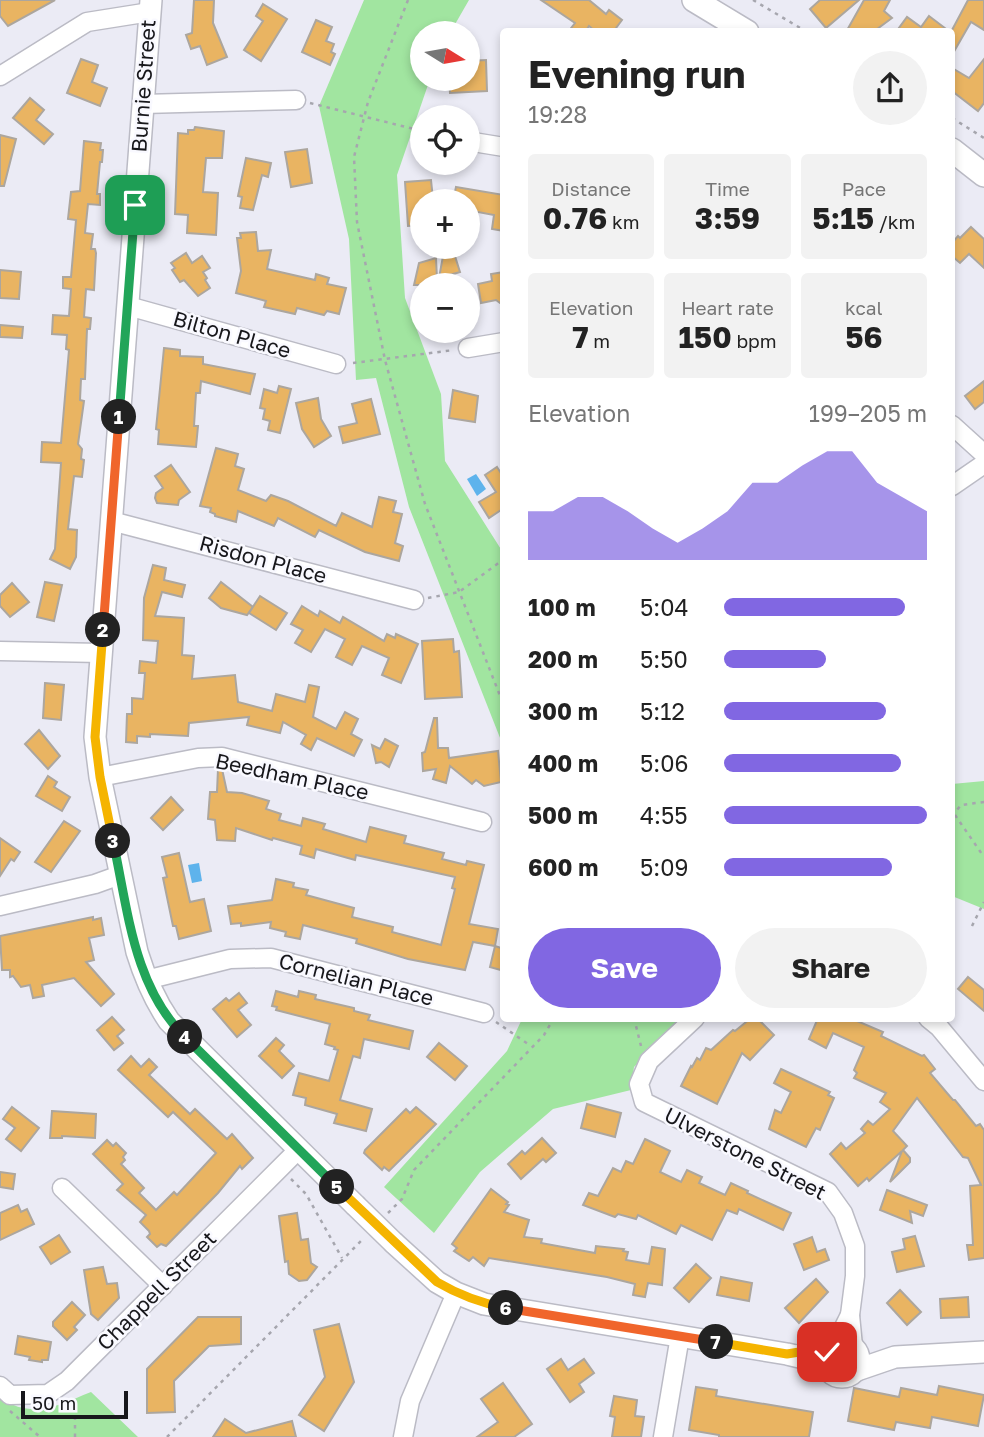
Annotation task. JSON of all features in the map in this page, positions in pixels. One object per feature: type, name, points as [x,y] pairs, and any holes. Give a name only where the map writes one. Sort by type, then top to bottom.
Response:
[{"type":"main road","points":[[694,0],[732,28]]},
{"type":"main road","points":[[955,152],[984,175]]},
{"type":"street","points":[[0,76],[87,22],[150,6]]},
{"type":"street","name":"Burnie Street","points":[[150,6],[95,737],[100,777],[137,952],[146,980],[169,1021],[394,1243],[437,1282],[456,1293],[484,1304],[509,1309],[787,1354],[840,1349],[895,1357],[984,1352]]},
{"type":"street","points":[[143,104],[296,100]]},
{"type":"street","points":[[480,143],[500,146]]},
{"type":"street","name":"Bilton Place","points":[[128,306],[335,365]]},
{"type":"street","points":[[468,348],[500,343]]},
{"type":"street","points":[[955,428],[984,454]]},
{"type":"street","points":[[955,484],[984,464]]},
{"type":"street","name":"Risdon Place","points":[[111,522],[414,600]]},
{"type":"street","points":[[0,651],[101,653]]},
{"type":"street","name":"Beedham Place","points":[[100,777],[198,758],[222,757],[482,822]]},
{"type":"street","points":[[0,906],[121,875]]},
{"type":"street","name":"Cornelian Place","points":[[146,980],[230,959],[271,958],[484,1013]]},
{"type":"street","points":[[649,1061],[691,1022]]},
{"type":"street","points":[[933,1022],[984,1081]]},
{"type":"street","name":"Ulverstone Street","points":[[649,1061],[639,1084],[644,1102],[828,1192],[842,1213],[855,1246],[855,1276],[850,1315],[840,1349]]},
{"type":"street","name":"Chappell Street","points":[[0,1387],[10,1395],[48,1394],[67,1381],[299,1149]]},
{"type":"street","points":[[62,1188],[163,1286]]},
{"type":"street","points":[[403,1437],[410,1401],[456,1293]]},
{"type":"street","points":[[663,1437],[680,1336]]},
{"type":"street","points":[[840,1349],[860,1359],[857,1370],[847,1377],[836,1376],[828,1370],[840,1349]]},
{"type":"street","name":"Burnie Street","points":[[857,1370],[895,1357]]},
{"type":"path","points":[[408,0],[368,102],[354,157],[357,222],[385,360],[425,505],[500,696]]},
{"type":"path","points":[[753,0],[800,28]]},
{"type":"path","points":[[296,100],[410,128]]},
{"type":"path","points":[[955,120],[984,138]]},
{"type":"path","points":[[335,365],[468,348]]},
{"type":"path","points":[[414,600],[459,592],[500,562]]},
{"type":"path","points":[[955,812],[961,805],[984,802]]},
{"type":"path","points":[[955,818],[984,857]]},
{"type":"path","points":[[972,926],[984,902]]},
{"type":"path","points":[[484,1013],[532,1047]]},
{"type":"path","points":[[635,1022],[643,1055],[649,1061]]},
{"type":"path","points":[[288,1175],[306,1194],[343,1259]]},
{"type":"path","points":[[75,1392],[75,1437]]},
{"type":"path","points":[[10,1410],[40,1437]]},
{"type":"green space","points":[[364,0],[469,0],[457,21],[410,21],[410,91],[426,91],[421,105],[410,105],[410,137],[397,175],[405,298],[410,311],[410,343],[422,343],[441,394],[445,461],[500,548],[500,738],[409,507],[376,378],[356,380],[349,239],[319,106]]},
{"type":"green space","points":[[984,781],[984,909],[955,897],[955,784]]},
{"type":"green space","points":[[521,1022],[679,1022],[634,1067],[631,1090],[553,1109],[480,1172],[434,1233],[384,1187],[507,1051]]},
{"type":"green space","points":[[91,1392],[138,1437],[0,1437],[0,1398],[12,1405],[35,1409],[57,1405]]},
{"type":"water","points":[[476,474],[486,489],[477,496],[467,479]]},
{"type":"water","points":[[199,863],[202,881],[192,883],[188,865]]},
{"type":"building","points":[[0,0],[55,0],[8,26],[0,16]]},
{"type":"building","points":[[194,0],[214,0],[213,23],[227,57],[207,65],[200,46],[191,49],[186,35],[192,33]]},
{"type":"building","points":[[541,0],[589,0],[606,14],[609,10],[622,20],[616,28],[571,28],[575,23]]},
{"type":"building","points":[[820,0],[859,0],[826,28],[810,9]]},
{"type":"building","points":[[864,0],[890,0],[884,11],[892,18],[878,28],[848,28]]},
{"type":"building","points":[[968,0],[984,0],[984,30],[971,22],[955,50],[953,28]]},
{"type":"building","points":[[263,4],[287,19],[261,61],[244,50],[263,21],[256,16]]},
{"type":"building","points":[[929,16],[945,28],[899,28],[907,17],[921,27]]},
{"type":"building","points":[[316,20],[332,27],[326,41],[334,44],[331,52],[335,54],[330,65],[302,52]]},
{"type":"building","points":[[81,59],[98,65],[92,82],[107,88],[100,106],[67,93]]},
{"type":"building","points":[[984,59],[984,103],[978,111],[955,93],[955,70],[969,78]]},
{"type":"building","points":[[480,60],[486,60],[487,91],[450,93],[480,91]]},
{"type":"building","points":[[30,98],[44,110],[36,120],[53,134],[44,144],[13,118]]},
{"type":"building","points":[[195,127],[224,131],[222,158],[206,158],[203,192],[218,193],[216,235],[187,233],[188,215],[175,214],[178,133],[188,134],[188,130],[194,130]]},
{"type":"building","points":[[0,135],[16,139],[4,186],[0,186]]},
{"type":"building","points":[[84,141],[101,143],[100,150],[103,150],[97,194],[100,194],[100,205],[88,204],[85,233],[93,234],[91,249],[95,249],[96,253],[94,290],[86,289],[84,317],[91,318],[90,329],[87,329],[85,379],[81,379],[80,400],[84,401],[78,444],[82,449],[81,459],[84,460],[82,477],[74,476],[68,529],[77,530],[76,557],[70,569],[50,559],[55,549],[61,463],[41,462],[42,442],[61,443],[69,350],[66,349],[67,335],[52,334],[53,315],[69,316],[71,289],[63,288],[63,277],[71,277],[76,220],[68,219],[71,192],[80,191]]},
{"type":"building","points":[[307,149],[312,183],[291,187],[285,152]]},
{"type":"building","points":[[246,158],[271,163],[268,177],[262,175],[253,210],[240,208],[242,197],[238,196]]},
{"type":"building","points":[[431,180],[432,189],[410,189],[410,226],[408,226],[405,182]]},
{"type":"building","points":[[480,191],[500,194],[500,230],[492,229],[494,215],[480,212]]},
{"type":"building","points":[[971,227],[984,239],[984,268],[969,254],[960,263],[955,259],[955,240],[958,236],[960,238]]},
{"type":"building","points":[[256,232],[258,251],[271,250],[267,269],[315,280],[316,274],[329,278],[327,284],[346,288],[339,314],[327,311],[324,315],[297,308],[295,314],[264,307],[266,301],[236,293],[241,271],[237,238],[241,238],[240,233]]},
{"type":"building","points":[[186,253],[192,263],[202,256],[210,268],[203,272],[210,288],[198,296],[184,280],[180,282],[172,270],[175,268],[171,263]]},
{"type":"building","points":[[436,259],[437,273],[417,273],[419,263]]},
{"type":"building","points":[[442,259],[456,259],[460,272],[440,273]]},
{"type":"building","points":[[0,270],[21,272],[19,299],[0,298]]},
{"type":"building","points":[[500,273],[500,303],[496,300],[481,303],[480,284],[492,281],[491,274]]},
{"type":"building","points":[[0,325],[23,327],[22,338],[0,337]]},
{"type":"building","points":[[164,348],[180,350],[180,356],[203,357],[203,364],[255,374],[250,394],[201,381],[200,393],[196,393],[196,447],[158,444],[159,430],[156,429]]},
{"type":"building","points":[[984,381],[984,402],[975,409],[965,396]]},
{"type":"building","points":[[279,386],[291,389],[280,433],[268,430],[270,421],[263,419],[265,409],[260,408],[264,389],[277,393]]},
{"type":"building","points":[[453,390],[478,396],[475,422],[449,418]]},
{"type":"building","points":[[318,398],[321,419],[331,436],[314,447],[302,429],[296,403]]},
{"type":"building","points":[[371,399],[380,434],[343,443],[339,427],[357,423],[352,404]]},
{"type":"building","points":[[216,448],[238,454],[235,466],[244,469],[238,490],[266,501],[271,495],[288,501],[336,526],[342,513],[372,527],[379,497],[396,501],[393,512],[402,514],[395,543],[403,546],[399,561],[365,552],[319,530],[315,537],[278,518],[274,526],[238,511],[236,522],[215,516],[210,512],[211,508],[200,506]]},
{"type":"building","points":[[171,465],[190,492],[179,500],[178,505],[157,503],[155,498],[156,493],[163,488],[155,476]]},
{"type":"building","points":[[497,467],[500,472],[500,511],[489,518],[479,502],[496,492],[485,475]]},
{"type":"building","points":[[153,565],[166,568],[164,580],[185,585],[182,597],[162,592],[155,616],[184,618],[182,655],[194,656],[192,679],[235,675],[238,702],[272,711],[276,694],[305,702],[309,685],[319,687],[313,717],[336,729],[345,712],[358,719],[351,734],[362,740],[354,756],[317,738],[311,750],[301,744],[306,735],[283,722],[280,733],[247,725],[249,717],[189,723],[188,736],[150,734],[150,737],[137,736],[137,743],[126,742],[127,714],[132,714],[132,698],[143,699],[145,673],[139,673],[140,661],[156,663],[158,641],[143,640],[144,598]]},
{"type":"building","points":[[45,582],[62,585],[54,621],[37,617]]},
{"type":"building","points":[[221,582],[253,607],[247,615],[221,608],[209,598]]},
{"type":"building","points":[[12,583],[29,602],[10,617],[0,606],[0,595]]},
{"type":"building","points":[[260,596],[287,613],[276,630],[249,613]]},
{"type":"building","points":[[302,606],[318,616],[320,611],[340,623],[343,617],[384,641],[387,634],[395,638],[396,634],[418,644],[401,683],[382,675],[389,658],[362,646],[352,665],[336,657],[345,639],[325,629],[311,652],[295,643],[303,630],[291,624]]},
{"type":"building","points":[[453,639],[454,652],[459,651],[462,697],[425,699],[422,641]]},
{"type":"building","points":[[45,683],[64,685],[61,720],[43,718]]},
{"type":"building","points":[[434,718],[437,718],[438,748],[448,748],[449,758],[498,751],[500,782],[484,786],[476,780],[472,784],[450,766],[446,783],[433,779],[436,769],[423,771],[422,753],[425,752]]},
{"type":"building","points":[[39,730],[60,756],[48,769],[25,744]]},
{"type":"building","points":[[385,739],[398,746],[389,767],[381,762],[376,763],[372,745],[380,749]]},
{"type":"building","points":[[218,769],[222,769],[227,792],[242,793],[269,801],[266,809],[281,814],[279,820],[301,826],[303,818],[325,824],[323,829],[366,842],[370,827],[406,836],[404,843],[444,853],[442,859],[466,865],[467,861],[484,865],[469,924],[498,929],[495,946],[473,942],[465,970],[408,959],[356,943],[357,939],[303,925],[300,939],[285,936],[286,932],[270,928],[271,922],[241,926],[241,923],[231,924],[228,906],[272,900],[276,879],[308,890],[306,895],[354,908],[352,917],[393,927],[392,932],[441,945],[455,889],[452,888],[455,877],[356,855],[355,860],[316,849],[314,858],[300,854],[302,846],[273,838],[272,840],[236,828],[235,841],[217,840],[215,820],[208,819],[210,792],[217,792]]},
{"type":"building","points":[[48,776],[57,782],[54,787],[70,797],[62,811],[36,796]]},
{"type":"building","points":[[171,797],[183,810],[163,830],[151,818]]},
{"type":"building","points":[[64,821],[80,831],[51,872],[35,862]]},
{"type":"building","points":[[0,838],[20,852],[14,861],[11,859],[0,876]]},
{"type":"building","points":[[179,853],[190,902],[204,899],[211,931],[179,939],[176,926],[173,926],[163,878],[167,877],[162,857]]},
{"type":"building","points":[[93,917],[93,920],[101,918],[104,935],[89,938],[94,960],[86,962],[114,994],[101,1006],[74,978],[42,985],[44,996],[33,998],[30,985],[21,987],[13,976],[10,977],[10,970],[2,970],[0,936]]},
{"type":"building","points":[[495,946],[500,948],[500,970],[490,967]]},
{"type":"building","points":[[968,977],[984,990],[984,1011],[958,989]]},
{"type":"building","points":[[276,991],[298,997],[299,991],[316,995],[315,999],[354,1008],[354,1011],[370,1015],[368,1020],[413,1031],[409,1049],[364,1039],[360,1058],[353,1056],[340,1100],[372,1109],[366,1131],[334,1123],[337,1114],[305,1105],[306,1098],[293,1095],[299,1073],[329,1081],[338,1050],[325,1044],[330,1024],[276,1010],[277,1007],[272,1006]]},
{"type":"building","points":[[239,993],[247,1003],[238,1010],[251,1025],[237,1037],[213,1009],[226,998],[229,1001]]},
{"type":"building","points":[[112,1017],[124,1030],[117,1036],[123,1043],[114,1050],[97,1030]]},
{"type":"building","points":[[746,1022],[761,1022],[774,1035],[750,1060],[742,1053],[717,1104],[681,1086],[691,1066],[697,1058],[700,1060],[706,1048],[711,1050]]},
{"type":"building","points":[[816,1022],[859,1022],[883,1032],[881,1036],[924,1055],[935,1069],[930,1073],[976,1126],[980,1124],[984,1130],[984,1258],[969,1260],[967,1245],[973,1245],[970,1186],[981,1185],[968,1158],[963,1157],[917,1098],[893,1131],[907,1146],[903,1150],[910,1162],[890,1182],[902,1151],[869,1181],[867,1178],[858,1186],[830,1154],[841,1143],[846,1149],[865,1133],[861,1129],[868,1121],[873,1125],[890,1109],[880,1102],[886,1093],[854,1078],[857,1073],[854,1070],[864,1047],[833,1033],[826,1048],[809,1039]]},
{"type":"building","points":[[276,1038],[284,1045],[279,1051],[294,1066],[282,1078],[259,1056]]},
{"type":"building","points":[[439,1043],[467,1066],[455,1080],[427,1057]]},
{"type":"building","points":[[131,1056],[141,1067],[149,1059],[157,1067],[149,1075],[190,1114],[195,1109],[227,1139],[232,1134],[253,1158],[242,1169],[240,1166],[218,1193],[166,1246],[161,1244],[157,1247],[147,1237],[149,1231],[140,1222],[146,1215],[117,1190],[123,1184],[93,1154],[107,1140],[113,1146],[116,1143],[126,1153],[121,1164],[144,1188],[139,1193],[156,1210],[174,1192],[177,1195],[216,1153],[173,1112],[168,1117],[118,1070]]},
{"type":"building","points":[[781,1069],[830,1092],[828,1095],[834,1098],[820,1130],[816,1128],[806,1147],[769,1129],[775,1110],[781,1113],[791,1092],[774,1083]]},
{"type":"building","points":[[587,1104],[621,1113],[615,1137],[581,1128]]},
{"type":"building","points":[[12,1107],[39,1128],[21,1151],[6,1139],[15,1128],[3,1119]]},
{"type":"building","points":[[416,1107],[436,1124],[389,1171],[384,1167],[382,1170],[364,1153],[365,1150],[406,1109],[410,1113]]},
{"type":"building","points":[[52,1111],[96,1114],[95,1138],[50,1138]]},
{"type":"building","points":[[542,1138],[556,1153],[546,1162],[543,1159],[521,1179],[508,1164],[522,1151],[525,1154]]},
{"type":"building","points":[[645,1139],[670,1151],[660,1172],[681,1182],[687,1170],[702,1177],[699,1183],[725,1195],[731,1183],[748,1191],[747,1193],[791,1213],[783,1230],[739,1209],[737,1214],[727,1210],[712,1240],[681,1225],[676,1234],[638,1215],[636,1219],[618,1214],[615,1217],[583,1205],[589,1193],[598,1196],[613,1168],[621,1172],[626,1161],[633,1164]]},
{"type":"building","points":[[0,1172],[15,1174],[13,1189],[0,1187]]},
{"type":"building","points":[[491,1189],[508,1202],[504,1212],[529,1220],[524,1237],[542,1239],[541,1243],[595,1253],[596,1246],[624,1249],[623,1251],[628,1252],[626,1260],[649,1264],[652,1247],[665,1249],[662,1285],[648,1283],[645,1297],[633,1295],[635,1284],[607,1277],[489,1258],[484,1266],[473,1257],[469,1261],[454,1251],[457,1248],[452,1244]]},
{"type":"building","points":[[887,1190],[927,1205],[923,1216],[910,1211],[912,1223],[880,1210]]},
{"type":"building","points":[[18,1205],[21,1212],[27,1209],[34,1224],[0,1240],[0,1213]]},
{"type":"building","points":[[297,1213],[301,1240],[308,1239],[311,1263],[317,1267],[307,1280],[299,1281],[289,1274],[288,1261],[285,1262],[279,1216]]},
{"type":"building","points":[[59,1235],[70,1252],[51,1264],[40,1247]]},
{"type":"building","points":[[915,1236],[924,1266],[897,1272],[892,1252],[905,1249],[903,1239]]},
{"type":"building","points":[[812,1237],[817,1252],[825,1249],[829,1260],[804,1270],[794,1244]]},
{"type":"building","points":[[696,1264],[711,1278],[689,1302],[674,1288]]},
{"type":"building","points":[[103,1267],[107,1284],[117,1283],[119,1298],[98,1320],[91,1314],[84,1270]]},
{"type":"building","points":[[721,1277],[752,1283],[749,1301],[717,1295]]},
{"type":"building","points":[[816,1279],[828,1292],[799,1323],[785,1308]]},
{"type":"building","points":[[900,1290],[921,1312],[907,1325],[887,1303]]},
{"type":"building","points":[[968,1297],[969,1317],[941,1318],[940,1299]]},
{"type":"building","points":[[72,1302],[85,1315],[74,1327],[77,1330],[67,1340],[53,1326],[53,1322]]},
{"type":"building","points":[[198,1317],[241,1317],[241,1344],[209,1346],[174,1381],[175,1412],[147,1413],[147,1369]]},
{"type":"building","points":[[339,1324],[354,1382],[324,1431],[299,1415],[325,1377],[314,1330]]},
{"type":"building","points":[[18,1336],[51,1342],[48,1360],[29,1360],[30,1357],[15,1354]]},
{"type":"building","points":[[561,1359],[568,1370],[584,1359],[594,1373],[579,1384],[584,1392],[570,1402],[547,1369]]},
{"type":"building","points":[[503,1383],[532,1424],[514,1437],[477,1437],[498,1422],[481,1399]]},
{"type":"building","points":[[939,1386],[984,1395],[978,1426],[932,1417],[930,1428],[896,1422],[894,1430],[848,1421],[854,1388],[899,1397],[901,1388],[937,1395]]},
{"type":"building","points":[[696,1387],[717,1390],[716,1396],[813,1412],[809,1437],[719,1437],[689,1430]]},
{"type":"building","points":[[614,1396],[637,1400],[635,1416],[644,1417],[641,1437],[612,1437],[615,1417],[610,1416]]},
{"type":"building","points":[[225,1419],[246,1433],[292,1421],[296,1437],[213,1437]]},
{"type":"route","points":[[135,205],[95,737],[100,777],[137,952],[156,1001],[169,1021],[394,1243],[437,1282],[456,1293],[484,1304],[509,1309],[787,1354],[830,1347],[827,1352]]}]
